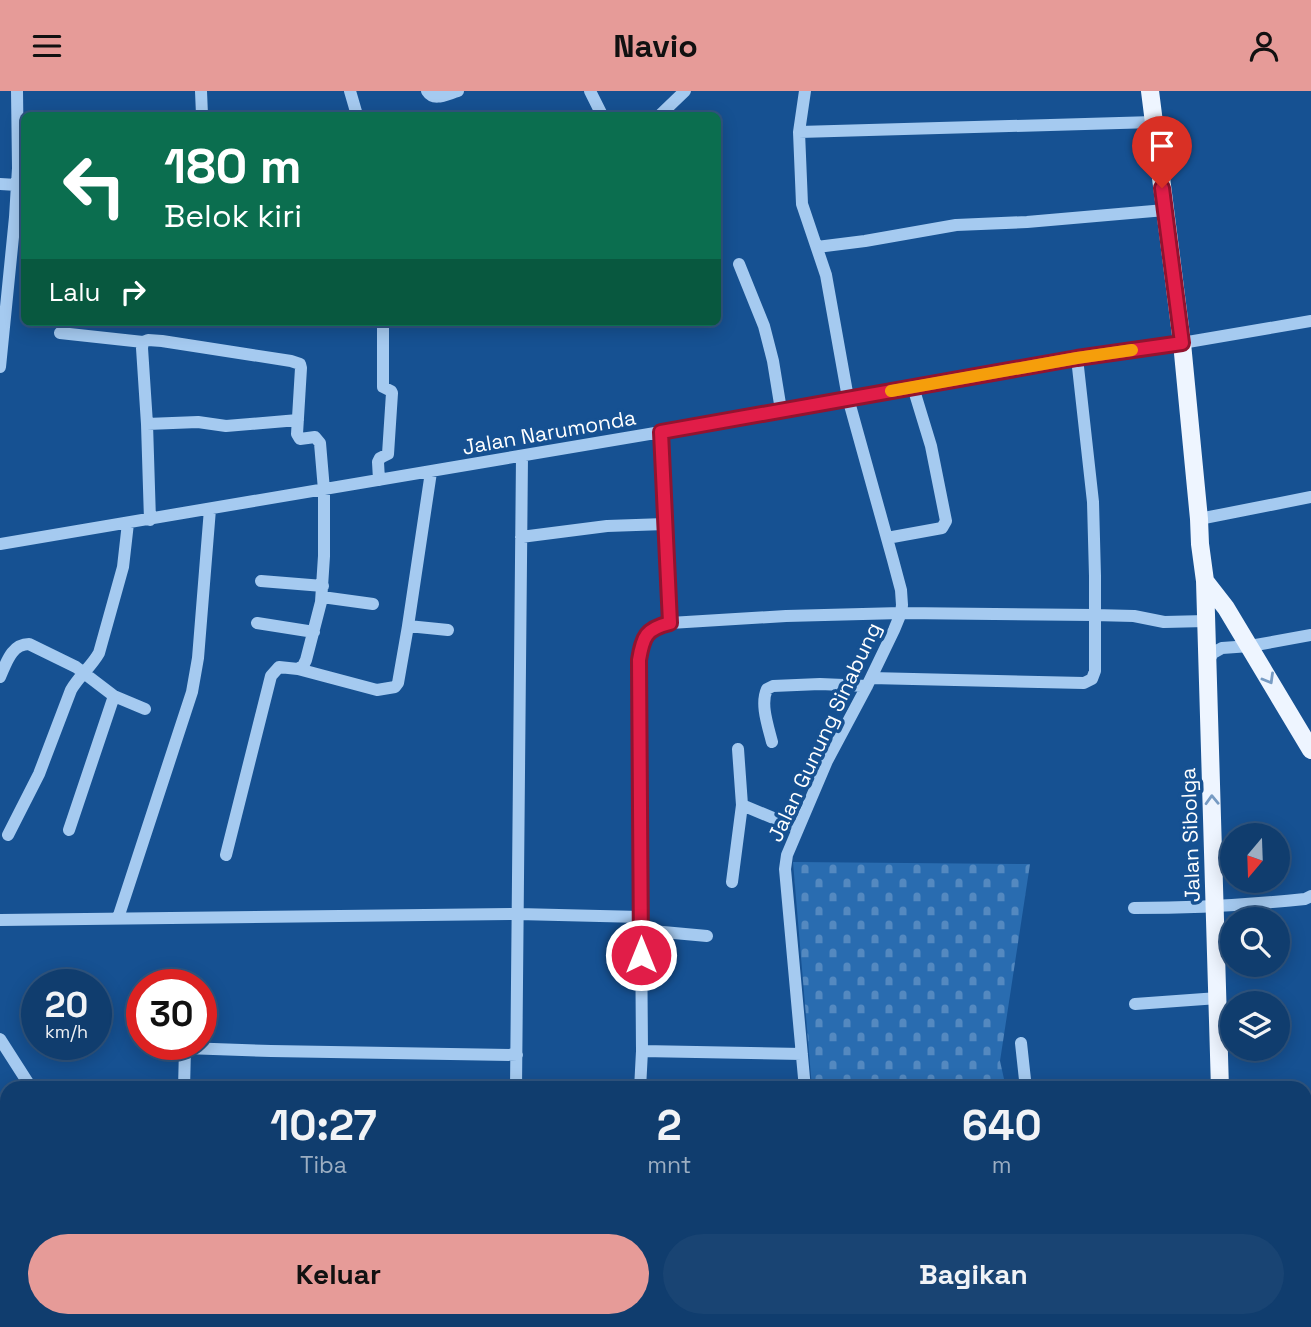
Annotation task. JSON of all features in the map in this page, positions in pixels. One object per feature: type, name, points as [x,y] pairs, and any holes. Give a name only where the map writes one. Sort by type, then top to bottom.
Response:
[{"type":"main road","name":"Jalan Sibolga","points":[[1150,91],[1182,343],[1205,581],[1220,1081]]},
{"type":"main road","points":[[1205,581],[1250,646],[1311,750]]},
{"type":"street","points":[[0,367],[3,305],[11,266],[17,185],[21,168],[17,91]]},
{"type":"street","points":[[201,91],[202,112]]},
{"type":"street","points":[[350,91],[356,112]]},
{"type":"street","points":[[427,91],[436,98],[458,91]]},
{"type":"street","points":[[590,91],[600,112]]},
{"type":"street","points":[[663,112],[685,91]]},
{"type":"street","name":"Jalan Gunung Sinabung","points":[[804,1081],[785,869],[787,855],[827,761],[869,682],[901,613],[901,590],[848,398],[826,275],[802,204],[799,132],[805,91]]},
{"type":"street","points":[[799,132],[1154,122]]},
{"type":"street","points":[[0,184],[17,185]]},
{"type":"street","points":[[817,247],[956,225],[1165,210]]},
{"type":"street","points":[[739,264],[764,326],[781,411]]},
{"type":"street","name":"Jalan Narumonda","points":[[0,544],[431,472],[1077,358],[1311,321]]},
{"type":"street","points":[[379,480],[378,462],[387,454],[392,393],[383,387],[383,326]]},
{"type":"street","points":[[60,334],[143,342],[162,341],[300,364],[297,434],[299,438],[316,437],[320,443],[324,490],[322,592],[306,660],[298,669]]},
{"type":"street","points":[[143,342],[150,520]]},
{"type":"street","points":[[772,742],[765,697],[767,689],[773,686],[869,682],[1084,683],[1092,679],[1095,576],[1093,502],[1077,358]]},
{"type":"street","points":[[887,538],[942,527],[946,521],[914,387]]},
{"type":"street","points":[[147,423],[198,422],[226,426],[298,420]]},
{"type":"street","points":[[661,432],[670,623]]},
{"type":"street","points":[[516,1081],[522,456]]},
{"type":"street","points":[[226,855],[271,675],[279,667],[298,669],[377,690],[396,687],[431,472]]},
{"type":"street","points":[[1199,519],[1311,497]]},
{"type":"street","points":[[118,918],[192,692],[198,657],[210,509]]},
{"type":"street","points":[[8,835],[39,774],[71,690],[99,653],[123,567],[128,523]]},
{"type":"street","points":[[522,537],[607,526],[665,524]]},
{"type":"street","points":[[261,581],[373,604]]},
{"type":"street","points":[[640,1081],[639,660],[642,640],[650,631],[670,623],[901,613],[1134,616],[1164,622],[1206,621]]},
{"type":"street","points":[[257,623],[314,632]]},
{"type":"street","points":[[408,626],[449,630]]},
{"type":"street","points":[[1208,661],[1217,649],[1311,635]]},
{"type":"street","points":[[0,677],[10,655],[22,644],[29,644],[85,673],[114,696],[145,709]]},
{"type":"street","points":[[68,830],[114,696]]},
{"type":"street","points":[[732,883],[742,805],[738,749]]},
{"type":"street","points":[[742,805],[797,828]]},
{"type":"street","points":[[1134,908],[1215,907],[1305,899],[1311,896]]},
{"type":"street","points":[[0,920],[518,914],[641,924],[707,936]]},
{"type":"street","points":[[1135,1005],[1217,998]]},
{"type":"street","points":[[0,1039],[27,1081]]},
{"type":"street","points":[[1021,1043],[1025,1081]]},
{"type":"street","points":[[184,1081],[185,1048],[517,1055]]},
{"type":"street","points":[[642,1051],[802,1054]]},
{"type":"green space","points":[[793,862],[1030,864],[1000,1061],[1004,1081],[811,1081]]},
{"type":"slow traffic","points":[[891,391],[1132,350]]},
{"type":"route","points":[[641,955],[639,660],[642,640],[658,626],[670,623],[661,432],[1077,358],[1182,343],[1162,188]]}]
